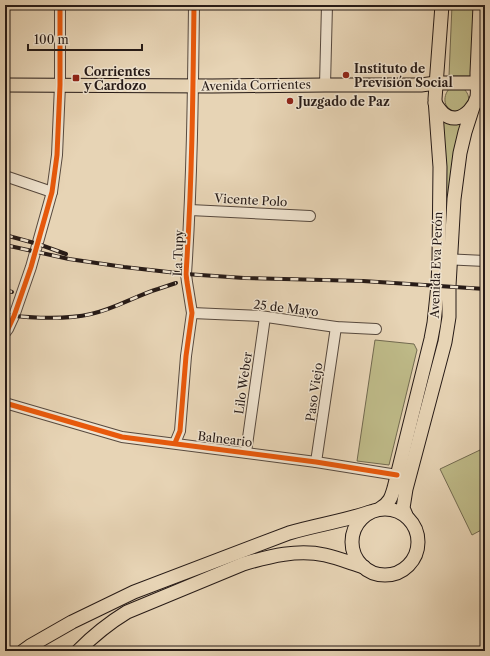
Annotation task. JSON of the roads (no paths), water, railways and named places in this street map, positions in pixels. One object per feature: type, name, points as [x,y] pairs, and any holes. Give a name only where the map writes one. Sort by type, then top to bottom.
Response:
[{"type":"main road","name":"Avenida Eva Perón","points":[[406,515],[403,508],[406,489],[448,328],[440,167],[435,104],[442,5]]},
{"type":"main road","name":"Avenida Eva Perón","points":[[376,510],[388,504],[390,500],[431,339],[438,285],[445,259],[460,153],[473,106],[481,87],[480,5]]},
{"type":"main road","name":"Avenida Corrientes","points":[[5,85],[421,85],[436,83],[481,87]]},
{"type":"main road","points":[[435,104],[442,113],[454,118],[460,117],[473,106]]},
{"type":"main road","points":[[23,651],[72,622],[134,592],[289,533],[353,518],[376,510],[392,508],[402,512],[415,525],[418,533],[419,544],[416,555],[410,565],[393,575],[372,573],[355,557],[353,551],[353,531],[356,525],[360,520],[376,510]]},
{"type":"main road","points":[[78,651],[114,620],[128,612],[243,564],[279,555],[293,553],[317,553],[364,567]]},
{"type":"street","points":[[5,333],[14,316],[52,192],[57,155],[60,85],[60,5]]},
{"type":"street","name":"La Tupy","points":[[175,443],[180,431],[186,356],[192,314],[186,274],[190,210],[194,86],[194,5]]},
{"type":"street","points":[[325,85],[327,5]]},
{"type":"street","points":[[5,176],[52,192]]},
{"type":"street","name":"Vicente Polo","points":[[190,210],[310,216]]},
{"type":"street","points":[[445,259],[485,261]]},
{"type":"street","name":"25 de Mayo","points":[[192,314],[260,316],[265,318],[336,327],[376,329]]},
{"type":"street","name":"Lilo Weber","points":[[246,452],[265,318]]},
{"type":"street","name":"Paso Viejo","points":[[316,462],[336,327]]},
{"type":"street","name":"Balneario","points":[[5,403],[122,437],[246,452],[397,475]]},
{"type":"railway","points":[[5,235],[38,244],[66,254]]},
{"type":"railway","points":[[5,245],[69,259],[186,274],[244,278],[363,281],[485,289]]},
{"type":"railway","points":[[5,315],[48,318],[81,316],[100,312],[176,283]]},
{"type":"railway","points":[[5,290],[12,292]]},
{"type":"place","name":"Instituto de Previsión Social","points":[[346,75]]},
{"type":"place","name":"Corrientes y Cardozo","points":[[76,78]]},
{"type":"place","name":"Juzgado de Paz","points":[[290,101]]}]
